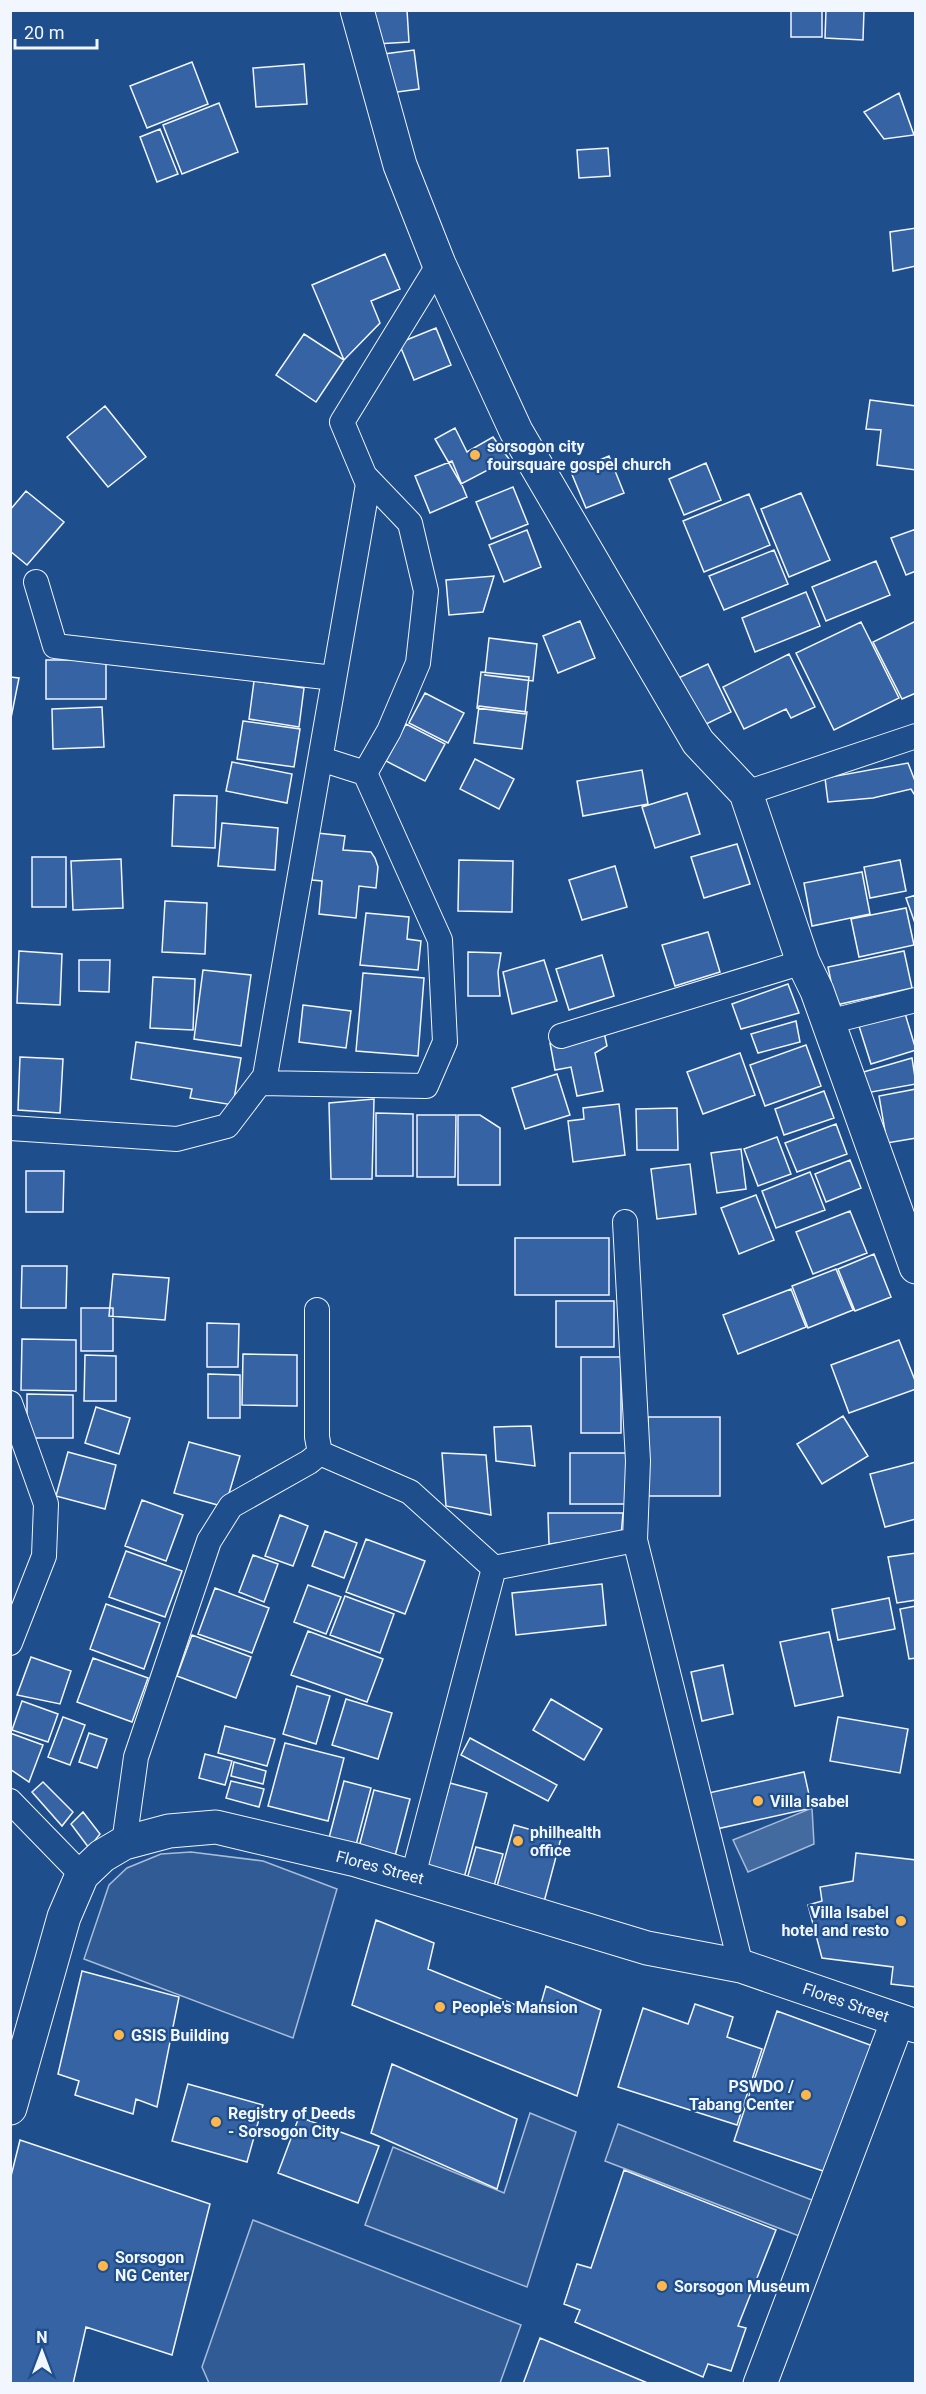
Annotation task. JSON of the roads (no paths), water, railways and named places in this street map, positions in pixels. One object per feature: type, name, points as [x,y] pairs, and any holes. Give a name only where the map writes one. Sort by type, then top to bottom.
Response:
[{"type":"street","points":[[357,10],[400,165],[439,264],[516,431],[698,742],[746,793],[803,962],[828,1022],[914,1261]]},
{"type":"street","points":[[10,1128],[177,1139],[227,1126],[265,1076],[368,484],[342,422],[439,264]]},
{"type":"street","points":[[365,476],[410,523],[426,591],[417,663],[389,731],[365,773]]},
{"type":"street","points":[[36,582],[55,646],[334,678]]},
{"type":"street","points":[[746,793],[915,736]]},
{"type":"street","points":[[260,1083],[426,1086],[445,1042],[440,940],[365,773],[321,759]]},
{"type":"street","points":[[561,1036],[803,962]]},
{"type":"street","points":[[828,1022],[915,1000]]},
{"type":"street","points":[[625,1222],[638,1461],[635,1540],[741,1966]]},
{"type":"street","points":[[317,1310],[317,1437],[320,1453]]},
{"type":"street","points":[[10,1403],[46,1504],[44,1557],[10,1643]]},
{"type":"street","points":[[320,1453],[410,1492],[494,1568]]},
{"type":"street","points":[[124,1843],[136,1756],[209,1541],[231,1506],[309,1462],[320,1453]]},
{"type":"street","points":[[494,1568],[635,1540]]},
{"type":"street","points":[[413,1876],[494,1568]]},
{"type":"street","points":[[10,1801],[82,1875]]},
{"type":"street","name":"Flores Street","points":[[10,2108],[64,1917],[82,1875],[102,1856],[124,1843],[169,1831],[216,1827],[356,1860],[647,1948],[741,1966],[907,2023]]},
{"type":"street","points":[[760,2384],[907,2023]]},
{"type":"place","name":"sorsogon city foursquare gospel church","points":[[475,455]]},
{"type":"place","name":"Villa Isabel","points":[[758,1801]]},
{"type":"place","name":"philhealth office","points":[[518,1841]]},
{"type":"place","name":"Villa Isabel hotel and resto","points":[[901,1921]]},
{"type":"place","name":"People's Mansion","points":[[440,2007]]},
{"type":"place","name":"GSIS Building","points":[[119,2035]]},
{"type":"place","name":"PSWDO / Tabang Center","points":[[806,2095]]},
{"type":"place","name":"Registry of Deeds - Sorsogon City","points":[[216,2122]]},
{"type":"place","name":"Sorsogon NG Center","points":[[103,2266]]},
{"type":"place","name":"Sorsogon Museum","points":[[662,2286]]}]
